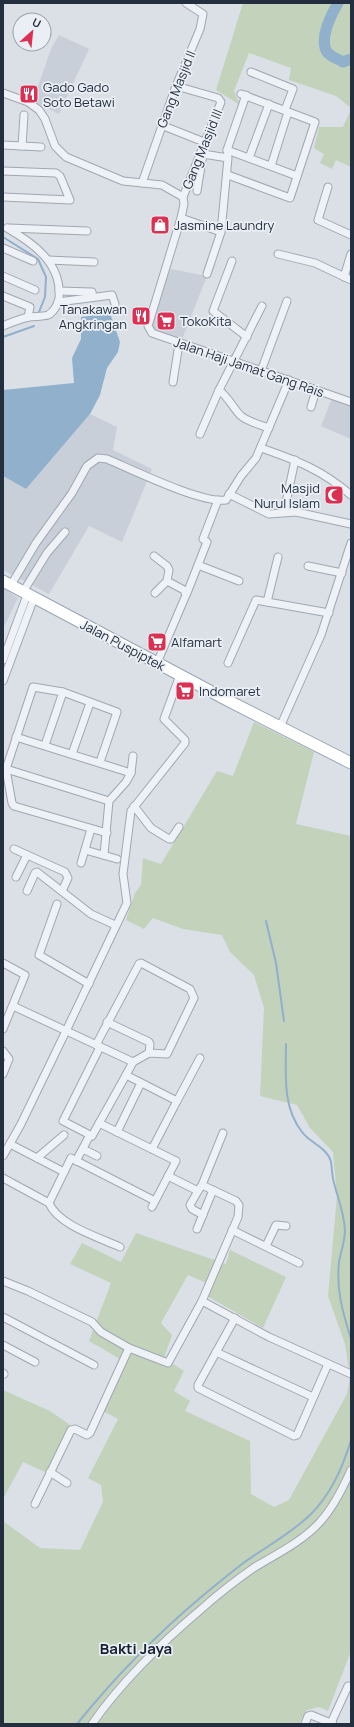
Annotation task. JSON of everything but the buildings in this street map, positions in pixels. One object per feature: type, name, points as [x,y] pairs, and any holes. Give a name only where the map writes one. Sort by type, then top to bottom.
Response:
[{"type":"main road","name":"Jalan Puspiptek","points":[[7,583],[157,663],[351,763]]},
{"type":"street","name":"Gang Masjid II","points":[[142,183],[161,125],[200,30],[203,14],[186,3]]},
{"type":"street","points":[[251,72],[293,89],[271,166]]},
{"type":"street","name":"Gang Masjid III","points":[[176,86],[220,100],[221,104],[204,142],[183,197]]},
{"type":"street","points":[[3,93],[28,102],[39,110],[55,146],[66,158],[115,179],[134,184],[142,183],[162,185],[183,197]]},
{"type":"street","points":[[207,274],[221,232],[228,175],[227,150],[243,95],[315,122],[290,198],[228,175]]},
{"type":"street","points":[[249,158],[269,104]]},
{"type":"street","points":[[22,146],[24,115]]},
{"type":"street","points":[[161,125],[204,142]]},
{"type":"street","points":[[3,145],[41,147]]},
{"type":"street","points":[[227,150],[297,176]]},
{"type":"street","points":[[197,191],[203,154],[228,158]]},
{"type":"street","points":[[3,171],[56,173],[60,176],[70,200],[3,197]]},
{"type":"street","points":[[328,187],[318,220],[351,235]]},
{"type":"street","name":"Jalan Haji Jamat Gang Rais","points":[[183,197],[184,204],[181,218],[148,326],[154,335],[316,390],[350,400]]},
{"type":"street","points":[[181,218],[221,232]]},
{"type":"street","points":[[5,228],[87,231]]},
{"type":"street","points":[[3,326],[28,317],[47,315],[54,310],[58,302],[59,291],[54,271],[48,260],[29,241],[5,228]]},
{"type":"street","points":[[29,241],[33,229]]},
{"type":"street","points":[[3,248],[33,261]]},
{"type":"street","points":[[278,254],[315,263],[348,278],[351,254]]},
{"type":"street","points":[[48,260],[94,262]]},
{"type":"street","points":[[232,261],[213,311],[247,337]]},
{"type":"street","points":[[3,276],[35,290]]},
{"type":"street","points":[[59,291],[92,292],[93,298]]},
{"type":"street","points":[[58,302],[112,295],[115,304]]},
{"type":"street","points":[[3,296],[30,307],[28,317]]},
{"type":"street","points":[[261,371],[287,301]]},
{"type":"street","points":[[200,434],[219,390],[262,306]]},
{"type":"street","points":[[173,382],[179,344]]},
{"type":"street","points":[[7,583],[72,493],[87,466],[98,458],[107,459],[179,489],[218,500],[226,500],[241,476],[256,458],[289,380]]},
{"type":"street","points":[[219,390],[229,398],[231,404],[242,417],[269,428]]},
{"type":"street","points":[[311,408],[316,390]]},
{"type":"street","points":[[261,448],[295,460],[326,475],[351,495]]},
{"type":"street","points":[[284,512],[295,460]]},
{"type":"street","points":[[229,494],[265,513],[301,513],[351,524]]},
{"type":"street","points":[[157,663],[207,542],[203,539],[218,500]]},
{"type":"street","points":[[3,660],[28,595],[47,553],[65,532]]},
{"type":"street","points":[[280,727],[321,635],[351,543]]},
{"type":"street","points":[[154,556],[170,570],[167,581],[155,593]]},
{"type":"street","points":[[267,602],[278,557]]},
{"type":"street","points":[[198,565],[238,581]]},
{"type":"street","points":[[308,566],[342,573]]},
{"type":"street","points":[[167,581],[187,593]]},
{"type":"street","points":[[3,681],[5,669],[28,595]]},
{"type":"street","points":[[228,663],[255,601],[329,613]]},
{"type":"street","points":[[3,1156],[66,1031],[127,901],[123,868],[130,813],[185,743],[185,740],[164,719],[180,675]]},
{"type":"street","points":[[100,762],[117,714],[116,711],[90,703],[63,692],[33,687],[4,769],[14,806],[107,833]]},
{"type":"street","points":[[44,746],[63,692]]},
{"type":"street","points":[[72,754],[90,703]]},
{"type":"street","points":[[16,737],[132,773]]},
{"type":"street","points":[[104,855],[109,801],[132,773],[133,756]]},
{"type":"street","points":[[4,769],[109,801]]},
{"type":"street","points":[[134,806],[151,828],[169,839],[172,839],[179,827]]},
{"type":"street","points":[[81,863],[91,829]]},
{"type":"street","points":[[14,848],[65,872],[68,878],[62,891]]},
{"type":"street","points":[[85,850],[116,859]]},
{"type":"street","points":[[16,877],[27,855]]},
{"type":"street","points":[[27,891],[36,872],[91,914],[115,925]]},
{"type":"street","points":[[57,904],[39,955],[41,958],[88,984]]},
{"type":"street","points":[[3,963],[25,974],[3,1029]]},
{"type":"street","points":[[76,1161],[90,1136],[92,1136],[133,1062],[149,1053],[166,1055],[194,998],[193,992],[187,986],[140,963],[107,1022],[98,1046],[63,1121],[90,1136]]},
{"type":"street","points":[[13,1006],[133,1062]]},
{"type":"street","points":[[107,1022],[149,1042],[149,1053]]},
{"type":"street","points":[[3,1051],[9,1059],[3,1074]]},
{"type":"street","points":[[152,1149],[200,1058]]},
{"type":"street","points":[[126,1075],[177,1101]]},
{"type":"street","points":[[118,1132],[140,1083]]},
{"type":"street","points":[[49,1203],[70,1159],[153,1204],[176,1160],[99,1123]]},
{"type":"street","points":[[203,1215],[192,1210],[190,1205],[200,1188],[222,1133]]},
{"type":"street","points":[[37,1158],[64,1135]]},
{"type":"street","points":[[10,1144],[64,1172]]},
{"type":"street","points":[[83,1149],[97,1156]]},
{"type":"street","points":[[3,1281],[28,1291],[92,1322],[101,1332],[129,1348],[168,1364],[202,1301],[238,1217],[238,1203],[213,1190],[200,1188],[168,1176]]},
{"type":"street","points":[[3,1178],[49,1203],[52,1210],[61,1219],[120,1247]]},
{"type":"street","points":[[197,1229],[213,1190]]},
{"type":"street","points":[[266,1246],[276,1226],[286,1226]]},
{"type":"street","points":[[232,1230],[299,1263]]},
{"type":"street","points":[[202,1301],[351,1374]]},
{"type":"street","points":[[3,1318],[94,1365]]},
{"type":"street","points":[[235,1318],[198,1384],[198,1388],[294,1436],[297,1435],[328,1364]]},
{"type":"street","points":[[3,1345],[35,1362]]},
{"type":"street","points":[[35,1504],[71,1430],[75,1429],[87,1435],[90,1433],[129,1348]]},
{"type":"street","points":[[216,1352],[313,1397]]},
{"type":"street","points":[[92,1724],[105,1705],[149,1659],[198,1612],[253,1569],[306,1534],[320,1522],[330,1509],[351,1470]]},
{"type":"street","points":[[50,1472],[67,1482]]},
{"type":"street","points":[[305,1724],[308,1716],[311,1715],[332,1723],[348,1686],[351,1686]]},
{"type":"shaded area","points":[[59,35],[89,49],[59,114],[33,101],[50,52],[52,52],[52,47]]},
{"type":"shaded area","points":[[171,269],[207,276],[181,342],[157,336],[147,322]]},
{"type":"shaded area","points":[[332,398],[351,405],[351,439],[321,426]]},
{"type":"shaded area","points":[[90,414],[117,427],[113,450],[152,469],[122,542],[89,526],[49,594],[3,570],[3,476],[26,489]]},
{"type":"shaded area","points":[[3,588],[18,598],[3,629]]},
{"type":"green space","points":[[243,3],[351,3],[351,108],[336,96],[289,80],[291,68],[249,53],[234,91],[240,105],[216,90]]},
{"type":"green space","points":[[351,109],[351,167],[336,160],[332,169],[320,163],[324,154],[314,148],[319,127],[343,127]]},
{"type":"green space","points":[[254,722],[314,752],[296,824],[351,836],[351,1651],[328,1711],[319,1707],[307,1710],[299,1724],[3,1724],[3,1521],[40,1548],[80,1550],[103,1502],[101,1485],[88,1478],[118,1419],[103,1411],[127,1363],[89,1341],[111,1283],[70,1264],[82,1243],[121,1262],[136,1233],[226,1264],[230,1250],[286,1277],[263,1328],[207,1296],[211,1285],[188,1275],[161,1323],[172,1335],[164,1358],[184,1371],[174,1391],[190,1401],[185,1411],[250,1441],[251,1494],[274,1507],[289,1500],[347,1394],[350,1377],[345,1344],[328,1296],[337,1196],[333,1152],[310,1128],[297,1105],[260,1096],[264,1008],[254,975],[230,952],[222,935],[183,929],[153,918],[144,929],[126,920],[135,893],[141,885],[143,858],[161,864],[217,771],[233,776]]},
{"type":"green space","points":[[3,1390],[50,1411],[73,1427],[49,1474],[23,1462],[3,1499]]},
{"type":"water","points":[[110,313],[120,342],[118,352],[107,368],[100,395],[90,414],[26,489],[3,476],[3,390],[74,383],[72,358],[81,339],[81,317]]},
{"type":"waterway","points":[[338,3],[327,27],[324,41],[325,47],[329,54],[343,62],[351,59]]},
{"type":"waterway","points":[[3,237],[38,259],[46,277],[45,297],[39,312]]},
{"type":"waterway","points":[[3,337],[34,326]]},
{"type":"waterway","points":[[266,921],[276,963],[284,1021]]},
{"type":"waterway","points":[[286,1044],[286,1090],[291,1112],[305,1136],[323,1149],[329,1157],[333,1180],[342,1211],[345,1234],[339,1262],[338,1283],[343,1311],[351,1339]]},
{"type":"waterway","points":[[77,1724],[120,1674],[183,1612],[242,1564],[286,1534],[311,1514],[325,1498],[336,1480],[351,1440]]},
{"type":"place","name":"Gado Gado Soto Betawi","points":[[29,94]]},
{"type":"place","name":"Jasmine Laundry","points":[[160,225]]},
{"type":"place","name":"Tanakawan Angkringan","points":[[141,316]]},
{"type":"place","name":"TokoKita","points":[[166,321]]},
{"type":"place","name":"Masjid Nurul Islam","points":[[334,495]]},
{"type":"place","name":"Alfamart","points":[[157,642]]},
{"type":"place","name":"Indomaret","points":[[185,691]]},
{"type":"district","name":"Bakti Jaya","points":[[136,1649]]}]
